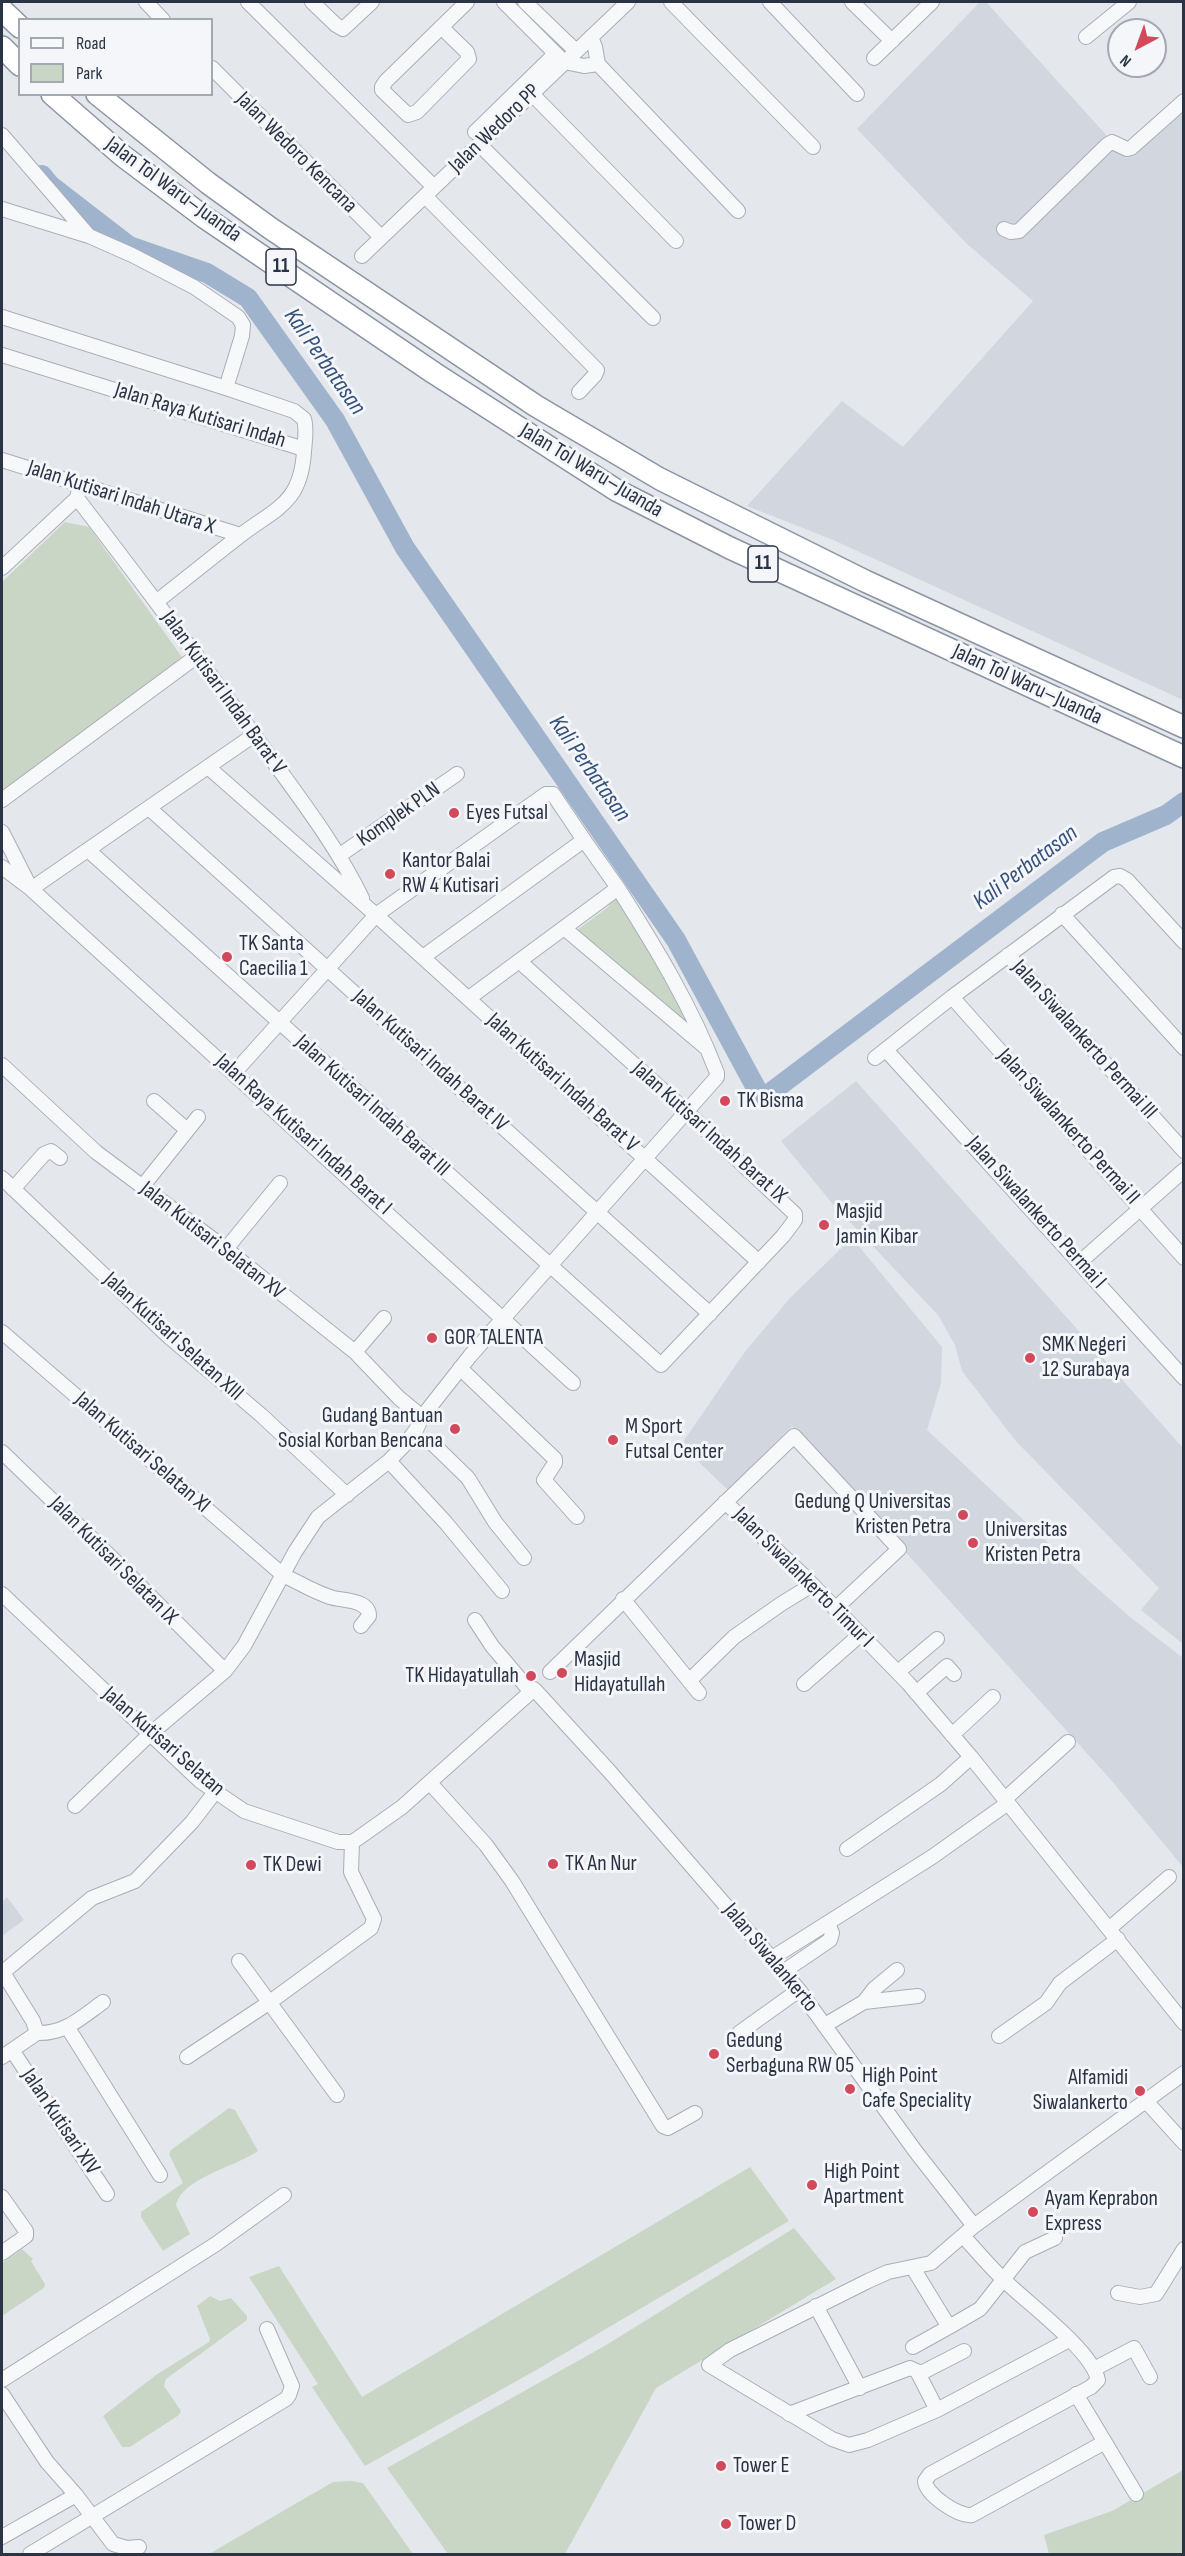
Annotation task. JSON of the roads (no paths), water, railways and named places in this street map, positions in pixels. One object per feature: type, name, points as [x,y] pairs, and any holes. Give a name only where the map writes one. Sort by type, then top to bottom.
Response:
[{"type":"highway","points":[[12,2],[26,18]]},
{"type":"highway","points":[[2,10],[18,25]]},
{"type":"highway","points":[[2,47],[18,62]]},
{"type":"highway","name":"Jalan Tol Waru–Juanda","points":[[54,96],[123,156],[204,217],[518,428],[616,490],[674,521],[1184,757]]},
{"type":"highway","name":"Jalan Tol Waru–Juanda","points":[[100,96],[234,202],[536,406],[660,479],[765,533],[1184,727]]},
{"type":"street","points":[[146,2],[162,18]]},
{"type":"street","points":[[248,2],[430,191],[597,370],[579,392]]},
{"type":"street","points":[[312,2],[343,29],[372,2]]},
{"type":"street","points":[[441,27],[468,52],[470,57],[417,112],[408,115],[382,90],[382,87],[441,27],[467,2]]},
{"type":"street","points":[[504,2],[560,58],[585,66],[598,64]]},
{"type":"street","points":[[525,2],[576,51]]},
{"type":"street","name":"Jalan Wedoro PP","points":[[362,256],[430,191],[477,138],[532,94],[560,58],[576,51],[628,2]]},
{"type":"street","points":[[671,2],[813,147]]},
{"type":"street","points":[[770,2],[857,94]]},
{"type":"street","points":[[852,2],[892,41]]},
{"type":"street","points":[[874,58],[929,2]]},
{"type":"street","points":[[1086,37],[1129,2]]},
{"type":"street","points":[[539,37],[550,26]]},
{"type":"street","points":[[591,37],[596,47],[598,64],[738,211]]},
{"type":"street","points":[[560,58],[477,138],[652,318]]},
{"type":"street","name":"Jalan Wedoro Kencana","points":[[213,69],[381,237]]},
{"type":"street","points":[[532,94],[676,241]]},
{"type":"street","points":[[1004,229],[1011,232],[1019,231],[1107,145],[1112,142],[1128,149],[1131,148],[1184,101]]},
{"type":"street","points":[[2,135],[89,236]]},
{"type":"street","points":[[2,209],[89,236],[194,287],[241,319],[242,336],[226,388]]},
{"type":"street","name":"Jalan Raya Kutisari Indah","points":[[2,317],[226,388],[300,414],[305,421],[304,449],[2,355]]},
{"type":"street","points":[[156,602],[240,535],[277,511],[300,480],[304,449]]},
{"type":"street","name":"Jalan Kutisari Indah Utara X","points":[[2,460],[79,491],[240,535]]},
{"type":"street","points":[[2,568],[79,491]]},
{"type":"street","name":"Jalan Kutisari Indah Barat V","points":[[79,491],[156,602],[340,855],[365,905]]},
{"type":"street","points":[[2,800],[197,656]]},
{"type":"street","points":[[2,832],[31,889],[254,735]]},
{"type":"street","name":"Jalan Kutisari Indah Barat V","points":[[208,767],[423,957],[759,1262]]},
{"type":"street","name":"Komplek PLN","points":[[340,855],[457,774]]},
{"type":"street","points":[[75,1806],[149,1735],[225,1671],[244,1646],[318,1517],[424,1432],[460,1368],[688,1113],[717,1075],[709,1050],[693,1015],[666,964],[618,888],[554,796],[546,794],[376,915],[234,1073]]},
{"type":"street","name":"Jalan Kutisari Indah Barat IV","points":[[149,808],[710,1314]]},
{"type":"street","points":[[423,957],[584,840]]},
{"type":"street","name":"Jalan Kutisari Indah Barat III","points":[[88,849],[655,1362]]},
{"type":"street","name":"Jalan Raya Kutisari Indah Barat I","points":[[2,867],[31,889],[573,1383]]},
{"type":"street","points":[[952,997],[1114,876],[1127,880],[1184,942]]},
{"type":"street","points":[[469,999],[618,888]]},
{"type":"street","points":[[1062,914],[1184,1048]]},
{"type":"street","points":[[564,928],[709,1050]]},
{"type":"street","name":"Jalan Siwalankerto Permai III","points":[[1008,955],[1184,1151]]},
{"type":"street","name":"Jalan Kutisari Indah Barat IX","points":[[519,962],[688,1113],[795,1214],[792,1226],[664,1363],[661,1365],[655,1362]]},
{"type":"street","name":"Jalan Siwalankerto Permai I","points":[[952,997],[881,1054],[1080,1262],[1184,1378]]},
{"type":"street","name":"Jalan Siwalankerto Permai II","points":[[952,997],[1184,1258]]},
{"type":"street","name":"Jalan Kutisari Selatan XV","points":[[2,1065],[88,1144],[226,1249],[355,1352],[399,1398],[424,1432],[468,1478],[495,1522],[524,1558]]},
{"type":"street","points":[[154,1101],[187,1130]]},
{"type":"street","points":[[142,1187],[198,1117]]},
{"type":"street","points":[[13,1189],[44,1154],[51,1151],[60,1158]]},
{"type":"street","points":[[1080,1262],[1184,1170]]},
{"type":"street","name":"Jalan Kutisari Selatan XIII","points":[[2,1178],[168,1336],[261,1415],[346,1495]]},
{"type":"street","points":[[226,1249],[280,1183]]},
{"type":"street","points":[[355,1352],[384,1318]]},
{"type":"street","name":"Jalan Kutisari Selatan XI","points":[[2,1332],[283,1575],[329,1597],[353,1601],[366,1608],[369,1616],[361,1626]]},
{"type":"street","points":[[460,1368],[555,1459],[555,1463],[544,1480],[576,1517]]},
{"type":"street","points":[[725,1502],[794,1436],[898,1549],[835,1608]]},
{"type":"street","name":"Jalan Kutisari Selatan IX","points":[[2,1452],[225,1671]]},
{"type":"street","points":[[389,1461],[446,1523],[502,1591]]},
{"type":"street","name":"Jalan Siwalankerto Timur I","points":[[533,1690],[623,1599],[725,1502],[898,1672],[1007,1801],[1184,2023]]},
{"type":"street","points":[[689,1681],[740,1632],[812,1585]]},
{"type":"street","name":"Jalan Kutisari Selatan","points":[[3,1599],[149,1735],[215,1792],[244,1811],[338,1842],[352,1842]]},
{"type":"street","points":[[623,1599],[699,1694]]},
{"type":"street","name":"Jalan Siwalankerto","points":[[475,1620],[492,1646],[602,1763],[799,1990],[916,2152],[974,2226]]},
{"type":"street","points":[[804,1684],[861,1634]]},
{"type":"street","points":[[898,1672],[937,1639]]},
{"type":"street","points":[[916,1693],[947,1666],[954,1674]]},
{"type":"street","points":[[187,2057],[351,1945],[373,1924],[372,1914],[351,1872],[352,1842],[372,1830],[430,1783],[533,1690]]},
{"type":"street","points":[[952,1735],[993,1697]]},
{"type":"street","points":[[772,1958],[940,1852],[1007,1801],[1068,1742]]},
{"type":"street","points":[[847,1850],[941,1784],[971,1757]]},
{"type":"street","points":[[430,1783],[486,1845],[512,1881],[663,2126],[668,2128],[695,2113]]},
{"type":"street","points":[[37,2033],[33,2021],[2,1972],[92,1898],[135,1881],[192,1822],[215,1792]]},
{"type":"street","points":[[999,2036],[1047,2003],[1060,1983],[1114,1934],[1169,1877]]},
{"type":"street","points":[[783,1972],[830,1940],[832,1933],[828,1923]]},
{"type":"street","points":[[238,1961],[337,2095]]},
{"type":"street","points":[[825,2025],[864,2002],[874,1989],[897,1970]]},
{"type":"street","points":[[739,2033],[799,1990]]},
{"type":"street","points":[[864,2002],[918,1996]]},
{"type":"street","points":[[7,2054],[37,2033],[55,2032],[68,2028],[103,2002]]},
{"type":"street","points":[[68,2028],[160,2175]]},
{"type":"street","name":"Jalan Kutisari XIV","points":[[7,2054],[107,2194]]},
{"type":"street","points":[[1069,2340],[937,2410],[858,2444],[844,2444],[789,2414],[709,2365],[730,2350],[888,2272],[931,2263],[974,2226],[1184,2073]]},
{"type":"street","points":[[1145,2100],[1184,2143]]},
{"type":"street","points":[[2,2380],[216,2244],[284,2195]]},
{"type":"street","points":[[2,2197],[26,2231],[24,2240],[2,2253]]},
{"type":"street","points":[[963,2236],[1003,2280],[1069,2340],[1094,2369],[1098,2378],[1097,2383],[930,2474],[925,2481],[927,2490],[965,2516],[972,2515],[1105,2442]]},
{"type":"street","points":[[913,2347],[980,2309],[1025,2252],[1055,2238]]},
{"type":"street","points":[[1118,2293],[1140,2297],[1156,2294],[1184,2248]]},
{"type":"street","points":[[914,2268],[949,2327]]},
{"type":"street","points":[[816,2306],[860,2388]]},
{"type":"street","points":[[30,2554],[289,2395],[292,2386],[267,2329]]},
{"type":"street","points":[[1094,2369],[1134,2348],[1150,2377]]},
{"type":"street","points":[[918,2373],[964,2351]]},
{"type":"street","points":[[789,2414],[910,2368],[918,2373],[937,2410]]},
{"type":"street","points":[[2,2394],[47,2462],[93,2516],[113,2544],[127,2548],[139,2547]]},
{"type":"street","points":[[1076,2394],[1136,2494]]},
{"type":"street","points":[[2,2537],[75,2495]]},
{"type":"waterway","name":"Kali Perbatasan","points":[[42,175],[50,185],[129,246],[207,273],[248,298],[335,420],[405,548],[676,940],[762,1099],[1103,842],[1166,815],[1184,802]]},
{"type":"place","name":"Eyes Futsal","points":[[454,813]]},
{"type":"place","name":"Kantor Balai RW 4 Kutisari","points":[[390,874]]},
{"type":"place","name":"TK Santa Caecilia 1","points":[[227,957]]},
{"type":"place","name":"TK Bisma","points":[[725,1101]]},
{"type":"place","name":"Masjid Jamin Kibar","points":[[824,1225]]},
{"type":"place","name":"GOR TALENTA","points":[[432,1338]]},
{"type":"place","name":"SMK Negeri 12 Surabaya","points":[[1030,1358]]},
{"type":"place","name":"Gudang Bantuan Sosial Korban Bencana","points":[[455,1429]]},
{"type":"place","name":"M Sport Futsal Center","points":[[613,1440]]},
{"type":"place","name":"Gedung Q Universitas Kristen Petra","points":[[963,1515]]},
{"type":"place","name":"Universitas Kristen Petra","points":[[973,1543]]},
{"type":"place","name":"Masjid Hidayatullah","points":[[562,1673]]},
{"type":"place","name":"TK Hidayatullah","points":[[531,1676]]},
{"type":"place","name":"TK An Nur","points":[[553,1864]]},
{"type":"place","name":"TK Dewi","points":[[251,1865]]},
{"type":"place","name":"Gedung Serbaguna RW 05","points":[[714,2054]]},
{"type":"place","name":"High Point Cafe Speciality","points":[[850,2089]]},
{"type":"place","name":"Alfamidi Siwalankerto","points":[[1140,2091]]},
{"type":"place","name":"High Point Apartment","points":[[812,2185]]},
{"type":"place","name":"Ayam Keprabon Express","points":[[1033,2212]]},
{"type":"place","name":"Tower E","points":[[721,2466]]},
{"type":"place","name":"Tower D","points":[[726,2524]]}]
